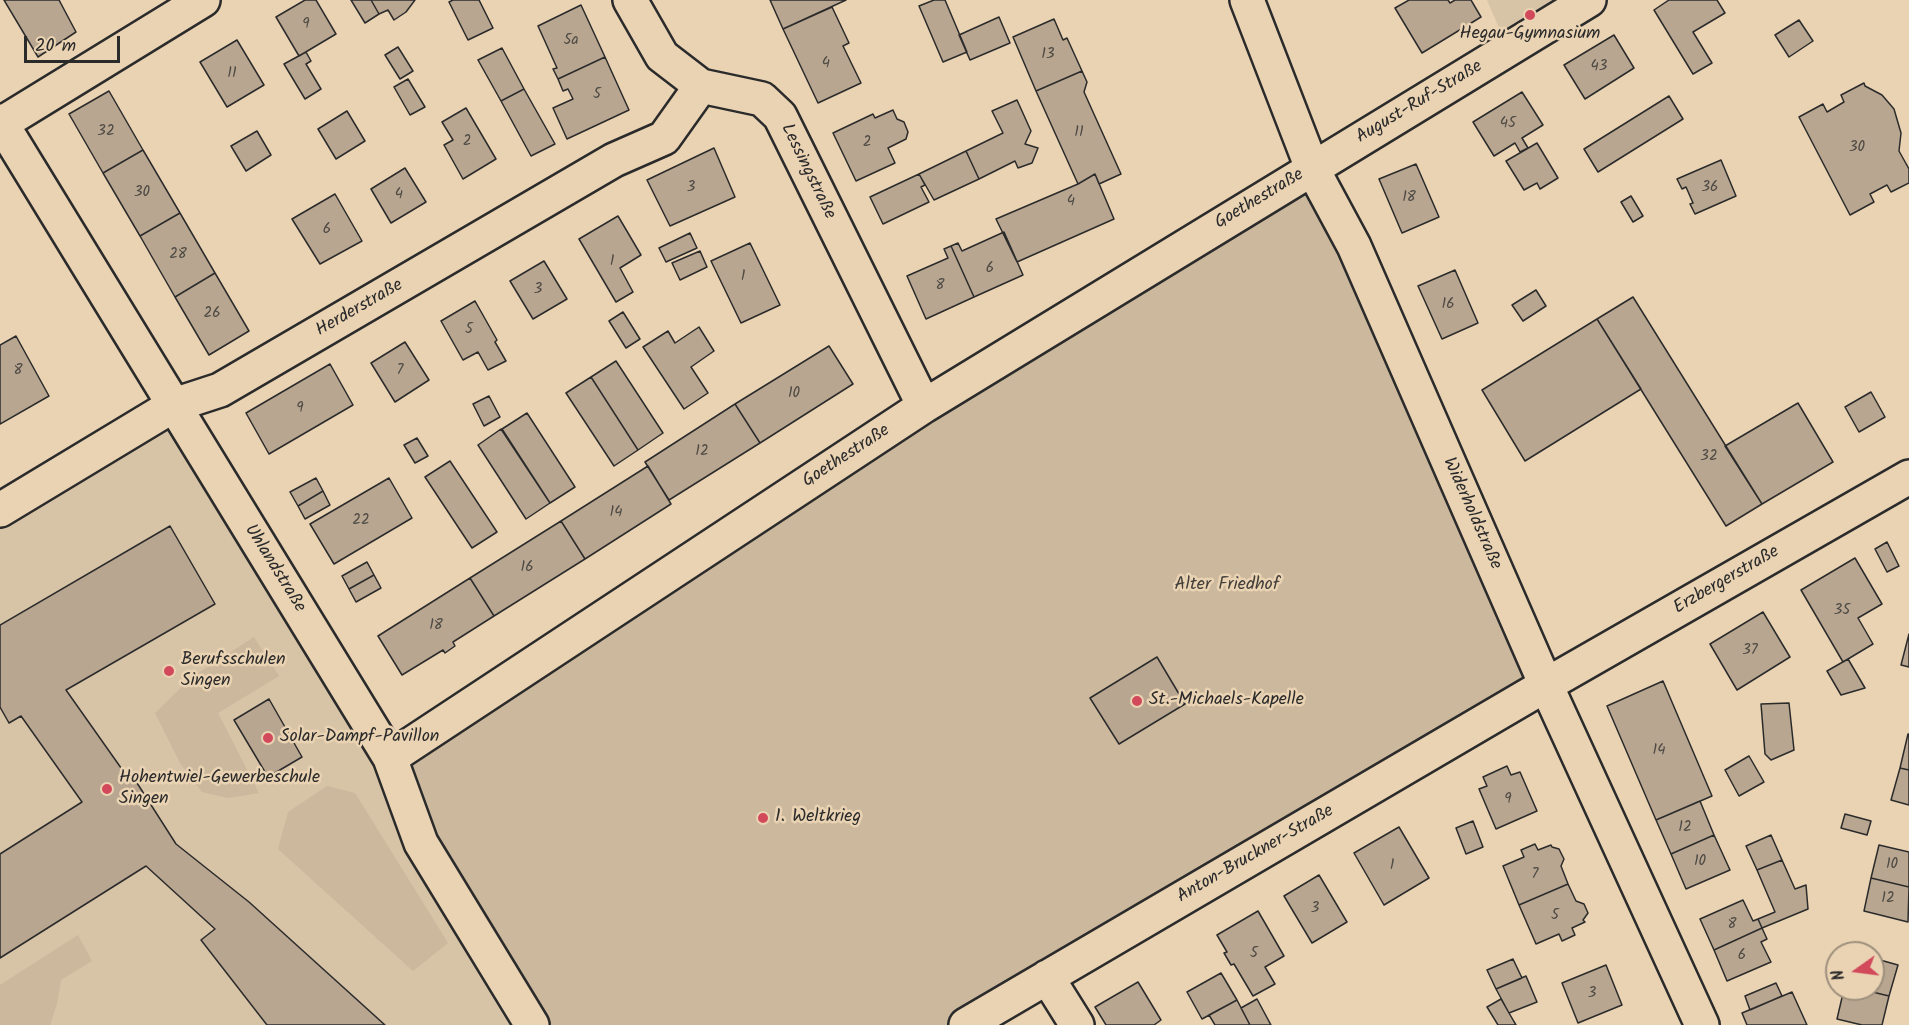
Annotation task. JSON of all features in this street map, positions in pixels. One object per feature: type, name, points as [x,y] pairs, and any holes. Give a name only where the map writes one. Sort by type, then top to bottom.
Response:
[{"type":"street","points":[[1,122],[203,0]]},
{"type":"street","name":"Lessingstraße","points":[[630,0],[662,56],[701,86],[762,99],[780,116],[924,406]]},
{"type":"street","name":"Widerholdstraße","points":[[1247,0],[1312,168],[1354,246],[1695,1022]]},
{"type":"street","name":"August-Ruf-Straße","points":[[1312,168],[1509,51],[1589,0]]},
{"type":"street","name":"Herderstraße","points":[[0,510],[174,405],[220,390],[614,160],[664,138],[701,86]]},
{"type":"street","name":"Uhlandstraße","points":[[1,122],[390,758],[421,843],[532,1025]]},
{"type":"street","name":"Goethestraße","points":[[390,758],[924,406],[1312,168]]},
{"type":"street","name":"Erzbergerstraße","points":[[1546,685],[1909,477]]},
{"type":"street","name":"Anton-Bruckner-Straße","points":[[966,1025],[1546,685]]},
{"type":"street","points":[[1047,976],[1077,1025]]},
{"type":"shaded area","name":"Hegau-Gymnasium","points":[[1487,0],[1589,0],[1509,51]]},
{"type":"shaded area","name":"Berufsschulen Singen","points":[[174,405],[537,1025],[0,1025],[0,510]]},
{"type":"green space","name":"Alter Friedhof","points":[[1312,168],[1546,685],[966,1025],[537,1025],[391,758]]},
{"type":"green space","points":[[254,637],[279,676],[218,713],[259,793],[228,798],[202,792],[180,763],[155,713],[192,677]]},
{"type":"green space","points":[[327,786],[355,793],[448,943],[413,971],[278,849],[288,812]]},
{"type":"green space","points":[[78,935],[92,961],[61,980],[57,1004],[50,1025],[0,1025],[0,985]]},
{"type":"building","points":[[4,0],[59,0],[76,32],[38,57]]},
{"type":"building","points":[[305,0],[316,0],[336,34],[299,56],[276,17]]},
{"type":"building","points":[[351,0],[371,0],[379,14],[365,23]]},
{"type":"building","points":[[371,0],[415,0],[406,12],[394,20],[388,10],[379,14]]},
{"type":"building","points":[[479,0],[493,28],[468,40],[449,2]]},
{"type":"building","points":[[770,0],[846,0],[783,29]]},
{"type":"building","points":[[934,0],[945,0],[967,52],[943,62],[919,6]]},
{"type":"building","points":[[1409,0],[1448,0],[1450,3],[1455,0],[1471,0],[1481,17],[1422,53],[1395,8]]},
{"type":"building","points":[[1669,0],[1717,0],[1725,13],[1693,32],[1712,63],[1693,74],[1654,10]]},
{"type":"building","points":[[581,5],[605,57],[558,79],[553,69],[557,68],[538,26]]},
{"type":"building","points":[[832,7],[849,43],[843,46],[861,83],[818,103],[783,29]]},
{"type":"building","points":[[999,17],[1010,43],[970,60],[959,35]]},
{"type":"building","points":[[1054,19],[1063,40],[1067,38],[1082,71],[1036,91],[1013,37]]},
{"type":"building","points":[[1799,20],[1813,41],[1789,57],[1775,35]]},
{"type":"building","points":[[1614,35],[1634,68],[1585,99],[1564,65]]},
{"type":"building","points":[[237,40],[264,85],[227,107],[200,62]]},
{"type":"building","points":[[398,47],[413,71],[400,79],[385,55]]},
{"type":"building","points":[[502,48],[524,89],[501,101],[478,60]]},
{"type":"building","points":[[306,52],[311,61],[306,64],[321,89],[305,99],[284,64]]},
{"type":"building","points":[[605,57],[629,110],[567,139],[553,108],[573,99],[568,89],[563,91],[558,79]]},
{"type":"building","points":[[1082,71],[1087,82],[1084,92],[1121,174],[1099,184],[1095,174],[1078,184],[1036,91]]},
{"type":"building","points":[[408,79],[425,107],[410,115],[394,87]]},
{"type":"building","points":[[1864,83],[1865,86],[1882,95],[1894,109],[1901,133],[1899,151],[1909,169],[1909,183],[1891,192],[1887,185],[1870,194],[1874,202],[1850,215],[1799,117],[1823,104],[1827,112],[1844,102],[1841,95]]},
{"type":"building","points":[[524,89],[555,144],[531,156],[501,101]]},
{"type":"building","points":[[109,91],[143,150],[103,173],[69,114]]},
{"type":"building","points":[[1522,92],[1543,125],[1522,138],[1528,148],[1520,152],[1515,143],[1494,156],[1473,122]]},
{"type":"building","points":[[1669,96],[1683,119],[1598,172],[1584,149]]},
{"type":"building","points":[[1017,100],[1031,131],[1025,144],[1038,148],[1032,163],[1018,168],[1015,161],[979,179],[966,151],[1003,133],[992,111]]},
{"type":"building","points":[[466,108],[496,159],[463,179],[444,145],[453,140],[442,122]]},
{"type":"building","points":[[893,110],[897,119],[904,122],[908,132],[906,139],[888,148],[895,163],[856,181],[833,133],[873,114],[875,118]]},
{"type":"building","points":[[347,111],[365,141],[336,159],[318,129]]},
{"type":"building","points":[[257,131],[271,155],[246,171],[231,146]]},
{"type":"building","points":[[1537,143],[1558,178],[1540,189],[1537,183],[1524,190],[1506,161]]},
{"type":"building","points":[[714,148],[735,197],[670,226],[647,180]]},
{"type":"building","points":[[143,150],[180,213],[140,236],[103,173]]},
{"type":"building","points":[[966,151],[979,179],[934,200],[919,174]]},
{"type":"building","points":[[1721,160],[1736,196],[1695,214],[1686,187],[1682,189],[1677,179]]},
{"type":"building","points":[[1416,164],[1439,217],[1402,233],[1379,179]]},
{"type":"building","points":[[405,168],[426,202],[391,223],[371,189]]},
{"type":"building","points":[[919,174],[925,185],[921,187],[929,202],[883,224],[870,197]]},
{"type":"building","points":[[1095,174],[1114,219],[1017,262],[996,219],[1078,184]]},
{"type":"building","points":[[335,194],[362,241],[320,264],[292,219]]},
{"type":"building","points":[[1631,196],[1643,216],[1633,222],[1621,202]]},
{"type":"building","points":[[180,213],[215,273],[175,297],[140,236]]},
{"type":"building","points":[[618,216],[641,255],[620,268],[633,292],[616,302],[579,239]]},
{"type":"building","points":[[1004,232],[1023,275],[974,297],[951,246],[958,243],[962,251]]},
{"type":"building","points":[[690,233],[697,248],[666,262],[659,248]]},
{"type":"building","points":[[750,243],[780,305],[741,323],[711,261]]},
{"type":"building","points":[[951,246],[974,297],[926,319],[907,276],[948,258],[944,249]]},
{"type":"building","points":[[700,251],[707,267],[680,280],[672,263]]},
{"type":"building","points":[[544,261],[567,299],[533,319],[510,281]]},
{"type":"building","points":[[1455,270],[1478,323],[1442,339],[1418,286]]},
{"type":"building","points":[[215,273],[249,331],[209,355],[175,297]]},
{"type":"building","points":[[1536,290],[1546,306],[1523,321],[1512,305]]},
{"type":"building","points":[[1633,297],[1762,504],[1726,526],[1597,319]]},
{"type":"building","points":[[475,301],[506,361],[488,370],[478,352],[463,360],[441,321]]},
{"type":"building","points":[[623,312],[640,339],[626,348],[609,321]]},
{"type":"building","points":[[1597,319],[1641,389],[1525,461],[1482,390]]},
{"type":"building","points":[[699,327],[714,351],[691,367],[708,393],[684,409],[643,347],[668,331],[675,343]]},
{"type":"building","points":[[16,336],[49,396],[0,424],[0,345]]},
{"type":"building","points":[[405,342],[429,380],[395,402],[371,363]]},
{"type":"building","points":[[829,346],[853,384],[760,443],[735,404]]},
{"type":"building","points":[[616,361],[663,433],[638,450],[591,377]]},
{"type":"building","points":[[330,364],[353,405],[269,454],[246,413]]},
{"type":"building","points":[[591,377],[638,450],[614,466],[566,393]]},
{"type":"building","points":[[1871,392],[1885,417],[1859,432],[1845,407]]},
{"type":"building","points":[[489,396],[500,417],[484,426],[473,404]]},
{"type":"building","points":[[1798,403],[1833,462],[1762,504],[1725,446]]},
{"type":"building","points":[[735,404],[760,443],[669,500],[645,462]]},
{"type":"building","points":[[527,413],[575,487],[550,503],[502,429]]},
{"type":"building","points":[[501,429],[550,503],[526,519],[478,445]]},
{"type":"building","points":[[417,438],[428,456],[415,463],[404,445]]},
{"type":"building","points":[[450,461],[497,532],[472,548],[425,477]]},
{"type":"building","points":[[648,466],[671,504],[585,559],[561,521]]},
{"type":"building","points":[[316,478],[323,491],[298,506],[290,492]]},
{"type":"building","points":[[389,478],[412,518],[334,564],[310,524]]},
{"type":"building","points":[[323,491],[330,505],[305,519],[298,506]]},
{"type":"building","points":[[561,521],[585,559],[494,616],[470,578]]},
{"type":"building","name":"Hohentwiel-Gewerbeschule Singen","points":[[170,526],[215,604],[66,690],[126,775],[130,772],[176,844],[249,902],[385,1025],[267,1025],[201,940],[215,929],[146,866],[0,958],[0,854],[82,802],[21,716],[9,723],[0,707],[0,625]]},
{"type":"building","points":[[1887,542],[1899,566],[1887,572],[1875,549]]},
{"type":"building","points":[[1855,558],[1882,604],[1858,618],[1873,644],[1843,662],[1801,590]]},
{"type":"building","points":[[367,562],[374,575],[349,589],[342,576]]},
{"type":"building","points":[[374,575],[381,588],[356,602],[349,589]]},
{"type":"building","points":[[470,578],[494,616],[453,642],[455,646],[445,653],[443,650],[402,675],[378,636]]},
{"type":"building","points":[[1763,612],[1790,657],[1737,690],[1710,644]]},
{"type":"building","points":[[1909,634],[1909,667],[1901,665]]},
{"type":"building","name":"St.-Michaels-Kapelle","points":[[1157,657],[1185,704],[1119,744],[1090,698]]},
{"type":"building","points":[[1848,659],[1865,688],[1841,695],[1827,671]]},
{"type":"building","points":[[1663,681],[1712,796],[1656,820],[1607,706]]},
{"type":"building","name":"Solar-Dampf-Pavillon","points":[[269,699],[302,757],[268,777],[234,720]]},
{"type":"building","points":[[1789,703],[1794,750],[1771,760],[1765,754],[1761,704]]},
{"type":"building","points":[[1909,734],[1909,770],[1900,768]]},
{"type":"building","points":[[1749,756],[1764,782],[1739,796],[1725,770]]},
{"type":"building","points":[[1507,766],[1511,775],[1520,772],[1537,811],[1496,829],[1479,789],[1487,786],[1483,777]]},
{"type":"building","points":[[1900,768],[1909,770],[1909,805],[1891,800]]},
{"type":"building","points":[[1700,801],[1714,835],[1671,854],[1656,820]]},
{"type":"building","points":[[1845,814],[1871,821],[1867,835],[1841,828]]},
{"type":"building","points":[[1473,821],[1483,847],[1466,854],[1456,828]]},
{"type":"building","points":[[1399,827],[1429,878],[1384,905],[1354,853]]},
{"type":"building","points":[[1714,835],[1730,870],[1686,889],[1671,854]]},
{"type":"building","points":[[1771,835],[1782,860],[1757,870],[1746,846]]},
{"type":"building","points":[[1535,844],[1538,850],[1551,845],[1559,849],[1564,859],[1561,866],[1568,884],[1519,905],[1503,866],[1524,857],[1521,850]]},
{"type":"building","points":[[1879,845],[1909,852],[1909,887],[1871,878]]},
{"type":"building","points":[[1782,860],[1795,889],[1806,885],[1808,909],[1762,928],[1758,919],[1775,912],[1757,870]]},
{"type":"building","points":[[1319,875],[1347,922],[1312,943],[1284,896]]},
{"type":"building","points":[[1871,878],[1909,887],[1908,922],[1864,911]]},
{"type":"building","points":[[1568,884],[1576,901],[1584,904],[1588,913],[1583,920],[1585,922],[1572,928],[1575,935],[1562,941],[1559,934],[1536,944],[1519,905]]},
{"type":"building","points":[[1743,900],[1753,921],[1758,919],[1762,928],[1714,950],[1700,919]]},
{"type":"building","points":[[1258,911],[1284,956],[1265,967],[1275,984],[1253,996],[1234,964],[1231,965],[1224,953],[1227,952],[1217,935]]},
{"type":"building","points":[[1762,928],[1767,939],[1761,942],[1771,962],[1727,981],[1714,950]]},
{"type":"building","points":[[1513,959],[1522,978],[1496,989],[1487,970]]},
{"type":"building","points":[[1885,961],[1898,965],[1889,996],[1885,995]]},
{"type":"building","points":[[1606,965],[1622,1005],[1578,1023],[1562,983]]},
{"type":"building","points":[[1221,973],[1237,1000],[1202,1019],[1187,992]]},
{"type":"building","points":[[1526,976],[1537,1002],[1509,1013],[1496,989]]},
{"type":"building","points":[[1138,982],[1161,1020],[1154,1025],[1106,1025],[1095,1007]]},
{"type":"building","points":[[1776,983],[1782,996],[1750,1010],[1745,996]]},
{"type":"building","points":[[1792,992],[1807,1025],[1747,1025],[1742,1013]]},
{"type":"building","points":[[1885,995],[1889,996],[1882,1025],[1862,1025],[1837,1019],[1841,1001],[1885,1001]]},
{"type":"building","points":[[1257,999],[1271,1025],[1250,1025],[1241,1008]]},
{"type":"building","points":[[1501,999],[1516,1025],[1498,1025],[1487,1007]]},
{"type":"building","points":[[1237,1000],[1250,1025],[1215,1025],[1209,1015]]},
{"type":"place","name":"Hegau-Gymnasium","points":[[1530,15]]},
{"type":"place","name":"Berufsschulen Singen","points":[[169,671]]},
{"type":"place","name":"St.-Michaels-Kapelle","points":[[1137,701]]},
{"type":"place","name":"Solar-Dampf-Pavillon","points":[[268,738]]},
{"type":"place","name":"Hohentwiel-Gewerbeschule Singen","points":[[107,789]]},
{"type":"place","name":"1. Weltkrieg","points":[[763,818]]}]
